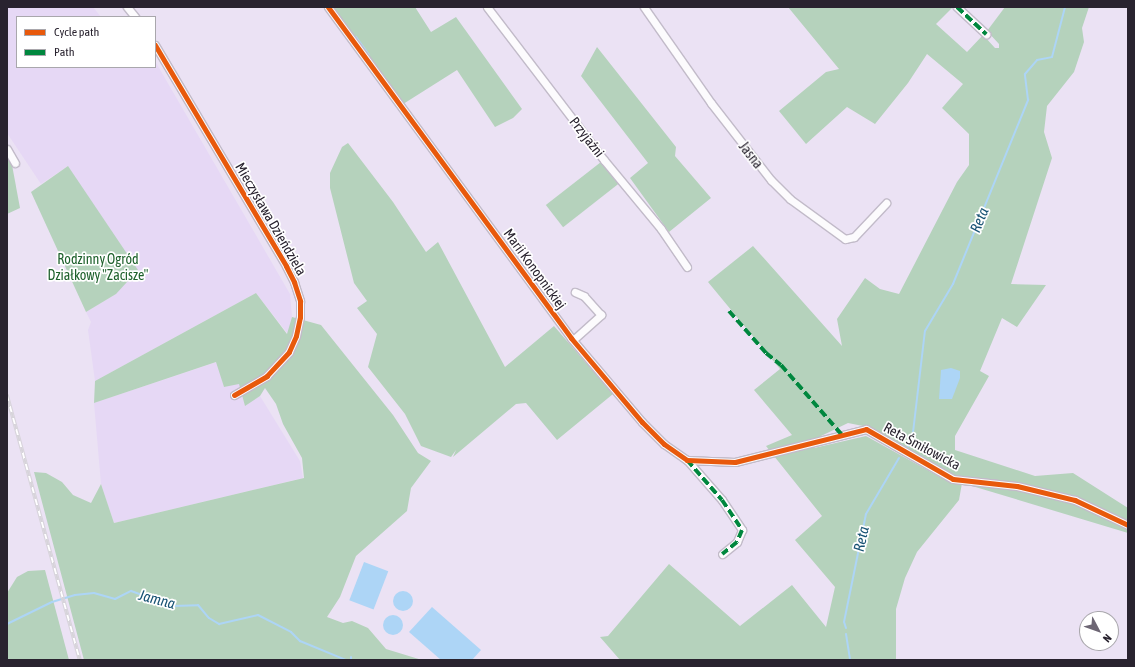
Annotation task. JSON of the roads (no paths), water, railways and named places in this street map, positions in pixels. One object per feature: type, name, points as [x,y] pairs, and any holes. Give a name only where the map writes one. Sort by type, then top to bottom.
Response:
[{"type":"street","points":[[127,7],[134,16]]},
{"type":"street","name":"Marii Konopnickiej","points":[[328,7],[573,340],[642,422],[664,444],[687,460],[722,500],[742,530],[738,542],[722,554]]},
{"type":"street","name":"Przyjaźni","points":[[487,7],[609,166],[661,229],[687,267]]},
{"type":"street","name":"Jasna","points":[[644,7],[712,103],[771,180],[790,199],[845,239],[854,237],[886,203]]},
{"type":"street","points":[[957,7],[986,34]]},
{"type":"street","name":"Mieczysława Dzieńdziela","points":[[156,47],[288,272],[300,301],[300,317],[296,336],[289,352],[267,376],[234,394]]},
{"type":"street","points":[[7,149],[15,163]]},
{"type":"street","points":[[573,340],[601,315],[584,296],[575,292]]},
{"type":"street","name":"Reta Śmiłowicka","points":[[687,460],[735,462],[772,451],[866,429],[953,479],[1017,486],[1075,500],[1128,525]]},
{"type":"water","points":[[951,368],[960,371],[960,378],[952,399],[939,399],[941,370]]},
{"type":"water","points":[[364,562],[388,571],[374,610],[349,600]]},
{"type":"water","points":[[403,591],[410,594],[413,601],[410,608],[403,611],[396,608],[393,601],[396,594]]},
{"type":"water","points":[[432,607],[481,650],[472,660],[441,660],[409,632]]},
{"type":"water","points":[[393,615],[400,618],[403,625],[400,632],[393,635],[386,632],[383,625],[386,618]]},
{"type":"waterway","name":"Reta","points":[[908,446],[912,441],[925,331],[953,284],[1028,100],[1025,74],[1037,60],[1052,57],[1065,7]]},
{"type":"waterway","points":[[356,37],[369,55]]},
{"type":"waterway","name":"Reta","points":[[846,628],[844,622],[866,514],[899,458]]},
{"type":"waterway","name":"Jamna","points":[[7,624],[52,602],[75,595],[94,593],[115,599],[131,591],[173,606],[198,605],[209,618],[219,624],[258,615],[291,632],[300,641],[346,660]]},
{"type":"waterway","name":"Reta","points":[[846,634],[850,660]]},
{"type":"railway","points":[[7,395],[80,660]]},
{"type":"park label","name":"Rodzinny Ogród Działkowy \"Zacisze\"","points":[[98,268]]}]
